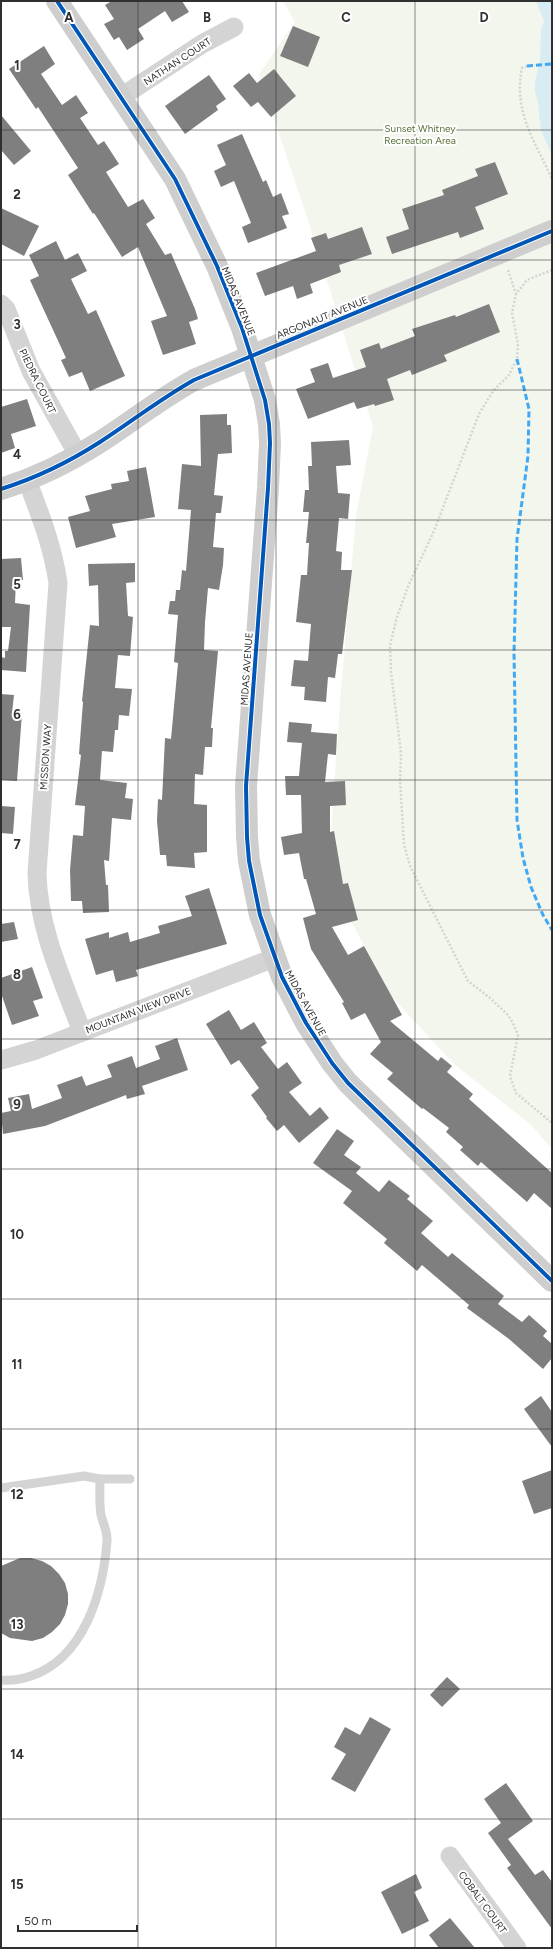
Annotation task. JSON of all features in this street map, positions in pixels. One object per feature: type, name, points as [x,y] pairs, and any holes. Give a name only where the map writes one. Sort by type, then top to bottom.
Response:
[{"type":"street","name":"MIDAS AVENUE","points":[[57,1],[175,179],[203,235],[242,328],[266,400],[270,424],[268,488],[247,762],[246,818],[254,888],[274,958],[306,1023],[332,1063],[348,1083],[552,1281]]},
{"type":"street","name":"NATHAN COURT","points":[[121,97],[202,44],[234,27]]},
{"type":"street","name":"ARGONAUT AVENUE","points":[[1,489],[27,480],[78,455],[169,394],[194,380],[552,231]]},
{"type":"street","name":"PIEDRA COURT","points":[[1,304],[6,310],[31,371],[78,455]]},
{"type":"street","name":"MISSION WAY","points":[[27,480],[47,533],[54,559],[58,583],[37,873],[37,891],[45,930],[82,1032]]},
{"type":"street","name":"MOUNTAIN VIEW DRIVE","points":[[1,1060],[36,1050],[274,958]]},
{"type":"street","name":"COBALT COURT","points":[[450,1856],[517,1948]]},
{"type":"lane","points":[[1,1488],[77,1476],[100,1479],[130,1479]]},
{"type":"lane","points":[[1,1680],[23,1679],[42,1672],[56,1663],[75,1644],[89,1619],[100,1585],[108,1540],[101,1514],[100,1479]]},
{"type":"path","points":[[527,66],[522,68],[520,79],[522,112],[530,137],[552,178]]},
{"type":"path","points":[[508,270],[516,294]]},
{"type":"path","points":[[552,270],[527,280],[516,294],[512,313],[518,344],[517,359],[509,375],[493,392],[478,414],[434,531],[409,584],[397,617],[390,645],[391,672],[401,753],[400,780],[404,845],[410,866],[468,981],[490,998],[508,1015],[513,1023],[518,1035],[510,1076],[516,1093],[552,1123]]},
{"type":"green space","name":"Sunset Whitney Recreation Area","points":[[283,1],[552,1],[552,1149],[531,1125],[454,1064],[391,996],[351,921],[331,834],[340,702],[356,515],[373,427],[308,220],[259,74],[295,22]]},
{"type":"shaded area","points":[[536,1],[552,1],[552,155],[541,130],[535,91],[535,83],[540,60],[541,30],[544,21]]},
{"type":"building","points":[[112,1],[182,1],[189,12],[172,22],[165,11],[138,29],[144,39],[127,50],[119,37],[114,40],[104,24],[114,19],[105,5]]},
{"type":"building","points":[[293,26],[320,37],[308,67],[280,56]]},
{"type":"building","points":[[44,46],[55,64],[41,74],[62,105],[76,95],[88,113],[80,118],[98,145],[104,141],[119,164],[106,172],[128,207],[143,199],[155,218],[146,224],[165,255],[171,253],[195,309],[198,319],[189,322],[196,344],[163,355],[151,321],[167,316],[138,247],[122,257],[68,175],[78,168],[38,107],[36,109],[9,69]]},
{"type":"building","points":[[274,69],[296,96],[271,117],[258,102],[251,107],[233,86],[249,73],[257,83]]},
{"type":"building","points":[[209,75],[226,99],[216,106],[218,110],[185,134],[165,106]]},
{"type":"building","points":[[1,115],[31,151],[14,165],[1,150]]},
{"type":"building","points":[[242,134],[263,182],[266,180],[273,197],[281,193],[289,214],[282,216],[287,228],[248,243],[242,227],[251,223],[234,181],[221,187],[214,171],[226,165],[217,145]]},
{"type":"building","points":[[495,162],[508,194],[475,207],[484,229],[460,238],[458,232],[392,254],[386,237],[409,229],[402,209],[444,195],[442,190],[478,176],[475,169]]},
{"type":"building","points":[[1,208],[39,226],[24,256],[1,244]]},
{"type":"building","points":[[362,227],[372,254],[339,265],[341,272],[310,284],[313,293],[297,299],[293,286],[265,296],[256,273],[316,251],[311,238],[326,233],[328,239]]},
{"type":"building","points":[[56,241],[65,260],[78,253],[87,271],[71,279],[88,314],[96,310],[125,376],[90,391],[82,372],[69,377],[61,360],[66,358],[30,280],[39,276],[29,255]]},
{"type":"building","points":[[489,304],[500,332],[444,355],[447,361],[412,375],[410,370],[387,379],[394,400],[375,406],[374,404],[357,409],[354,402],[308,419],[296,389],[315,382],[310,369],[328,363],[333,378],[366,367],[360,350],[379,343],[381,349],[415,336],[412,329],[455,315],[456,317]]},
{"type":"building","points":[[27,399],[36,426],[11,434],[15,448],[1,453],[1,407]]},
{"type":"building","points":[[227,414],[227,425],[231,425],[232,453],[218,454],[214,495],[223,496],[221,513],[216,513],[213,547],[224,548],[223,565],[219,590],[208,588],[205,622],[204,650],[218,651],[211,728],[213,728],[212,747],[205,747],[203,775],[195,774],[194,804],[207,805],[207,852],[194,853],[195,868],[167,866],[166,855],[160,855],[157,821],[158,799],[162,800],[165,738],[171,739],[178,663],[174,662],[178,615],[168,614],[170,601],[175,601],[176,590],[180,590],[182,570],[186,571],[191,510],[178,509],[182,464],[201,466],[200,415]]},
{"type":"building","points":[[349,440],[351,465],[336,466],[338,493],[350,494],[348,519],[339,518],[336,551],[342,552],[341,570],[352,570],[342,654],[338,654],[335,678],[328,677],[326,702],[304,700],[305,687],[291,686],[294,660],[308,661],[311,624],[296,622],[301,575],[307,575],[309,543],[306,543],[309,512],[303,512],[305,490],[309,490],[308,466],[312,466],[311,442]]},
{"type":"building","points":[[146,467],[155,517],[112,524],[116,537],[76,548],[68,517],[90,511],[85,496],[112,489],[111,484],[129,481],[127,471]]},
{"type":"building","points":[[21,558],[23,580],[16,580],[15,603],[30,605],[26,672],[1,670],[1,657],[5,658],[5,651],[8,651],[11,627],[1,627],[1,559]]},
{"type":"building","points":[[135,563],[135,582],[126,583],[128,616],[133,617],[130,656],[118,655],[115,688],[132,689],[129,716],[119,715],[118,730],[115,730],[113,752],[102,751],[100,780],[127,783],[125,798],[133,799],[131,820],[112,818],[109,861],[104,860],[106,885],[108,885],[109,912],[83,913],[82,901],[71,901],[70,870],[73,835],[83,836],[85,806],[75,805],[81,755],[79,754],[82,701],[90,625],[99,626],[98,585],[89,586],[88,564]]},
{"type":"building","points":[[1,694],[14,695],[12,713],[22,713],[17,781],[1,780]]},
{"type":"building","points":[[289,722],[312,724],[311,732],[337,734],[336,755],[328,754],[325,782],[345,781],[346,805],[330,806],[330,832],[334,831],[343,884],[348,883],[358,920],[332,927],[348,955],[364,946],[402,1015],[390,1021],[438,1061],[441,1057],[452,1066],[447,1072],[473,1094],[469,1099],[552,1173],[552,1209],[534,1193],[527,1202],[481,1162],[478,1166],[460,1150],[463,1147],[446,1132],[449,1128],[423,1108],[422,1109],[387,1079],[393,1073],[370,1054],[381,1042],[365,1013],[351,1020],[342,1003],[344,1002],[311,949],[303,918],[316,914],[306,879],[304,879],[299,853],[284,855],[281,837],[302,833],[301,795],[286,795],[285,776],[299,776],[302,743],[287,742]]},
{"type":"building","points":[[1,806],[15,807],[13,834],[1,833]]},
{"type":"building","points":[[209,888],[227,944],[136,970],[138,976],[116,982],[113,970],[96,975],[85,939],[109,932],[109,938],[128,932],[130,942],[160,933],[158,926],[192,916],[185,896]]},
{"type":"building","points":[[14,922],[18,939],[1,942],[1,924]]},
{"type":"building","points":[[32,967],[43,998],[33,1001],[39,1016],[12,1025],[1,993],[1,978]]},
{"type":"building","points":[[229,1010],[241,1030],[254,1022],[267,1043],[261,1047],[278,1069],[287,1062],[302,1083],[289,1092],[310,1116],[320,1107],[329,1118],[299,1143],[284,1125],[277,1131],[266,1118],[267,1117],[251,1095],[259,1088],[239,1060],[231,1065],[206,1024]]},
{"type":"building","points":[[177,1038],[188,1070],[142,1086],[145,1094],[127,1099],[126,1095],[45,1126],[3,1134],[1,1113],[11,1111],[8,1098],[29,1094],[32,1109],[62,1098],[57,1085],[82,1076],[86,1086],[112,1077],[107,1065],[132,1056],[136,1068],[160,1059],[155,1046]]},
{"type":"building","points":[[337,1129],[354,1141],[344,1155],[361,1167],[356,1173],[379,1192],[389,1180],[410,1196],[407,1199],[433,1221],[421,1233],[448,1257],[452,1253],[504,1296],[498,1304],[522,1322],[529,1315],[547,1331],[543,1336],[552,1344],[552,1358],[543,1369],[509,1339],[467,1308],[469,1305],[422,1265],[417,1271],[384,1243],[387,1239],[343,1203],[352,1191],[313,1163]]},
{"type":"building","points":[[541,1396],[552,1412],[552,1447],[524,1409]]},
{"type":"building","points":[[552,1470],[552,1508],[534,1514],[522,1481]]},
{"type":"building","points":[[20,1558],[31,1558],[42,1561],[51,1566],[65,1583],[68,1594],[68,1604],[65,1615],[60,1624],[43,1638],[32,1641],[10,1638],[1,1633],[1,1566]]},
{"type":"building","points":[[447,1677],[460,1689],[442,1707],[430,1695]]},
{"type":"building","points":[[370,1717],[391,1729],[355,1792],[331,1779],[346,1754],[334,1747],[345,1727],[360,1735]]},
{"type":"building","points":[[506,1783],[533,1821],[508,1839],[535,1875],[543,1870],[552,1882],[552,1929],[507,1868],[511,1865],[488,1833],[501,1823],[484,1799]]},
{"type":"building","points":[[416,1874],[422,1888],[414,1892],[429,1921],[402,1934],[381,1892]]},
{"type":"building","points":[[450,1918],[475,1948],[439,1948],[429,1935]]},
{"type":"marked path","points":[[527,66],[552,64]]},
{"type":"marked path","points":[[517,359],[529,409],[528,456],[517,539],[514,653],[517,820],[523,858],[531,887],[543,915],[552,930]]},
{"type":"cycle path","points":[[57,1],[175,179],[217,266],[242,328],[265,400],[269,424],[270,443],[246,786],[247,837],[249,861],[260,915],[282,977],[306,1023],[332,1063],[348,1083],[552,1281]]},
{"type":"cycle path","points":[[1,489],[40,475],[76,456],[100,442],[169,395],[194,380],[552,231]]}]
